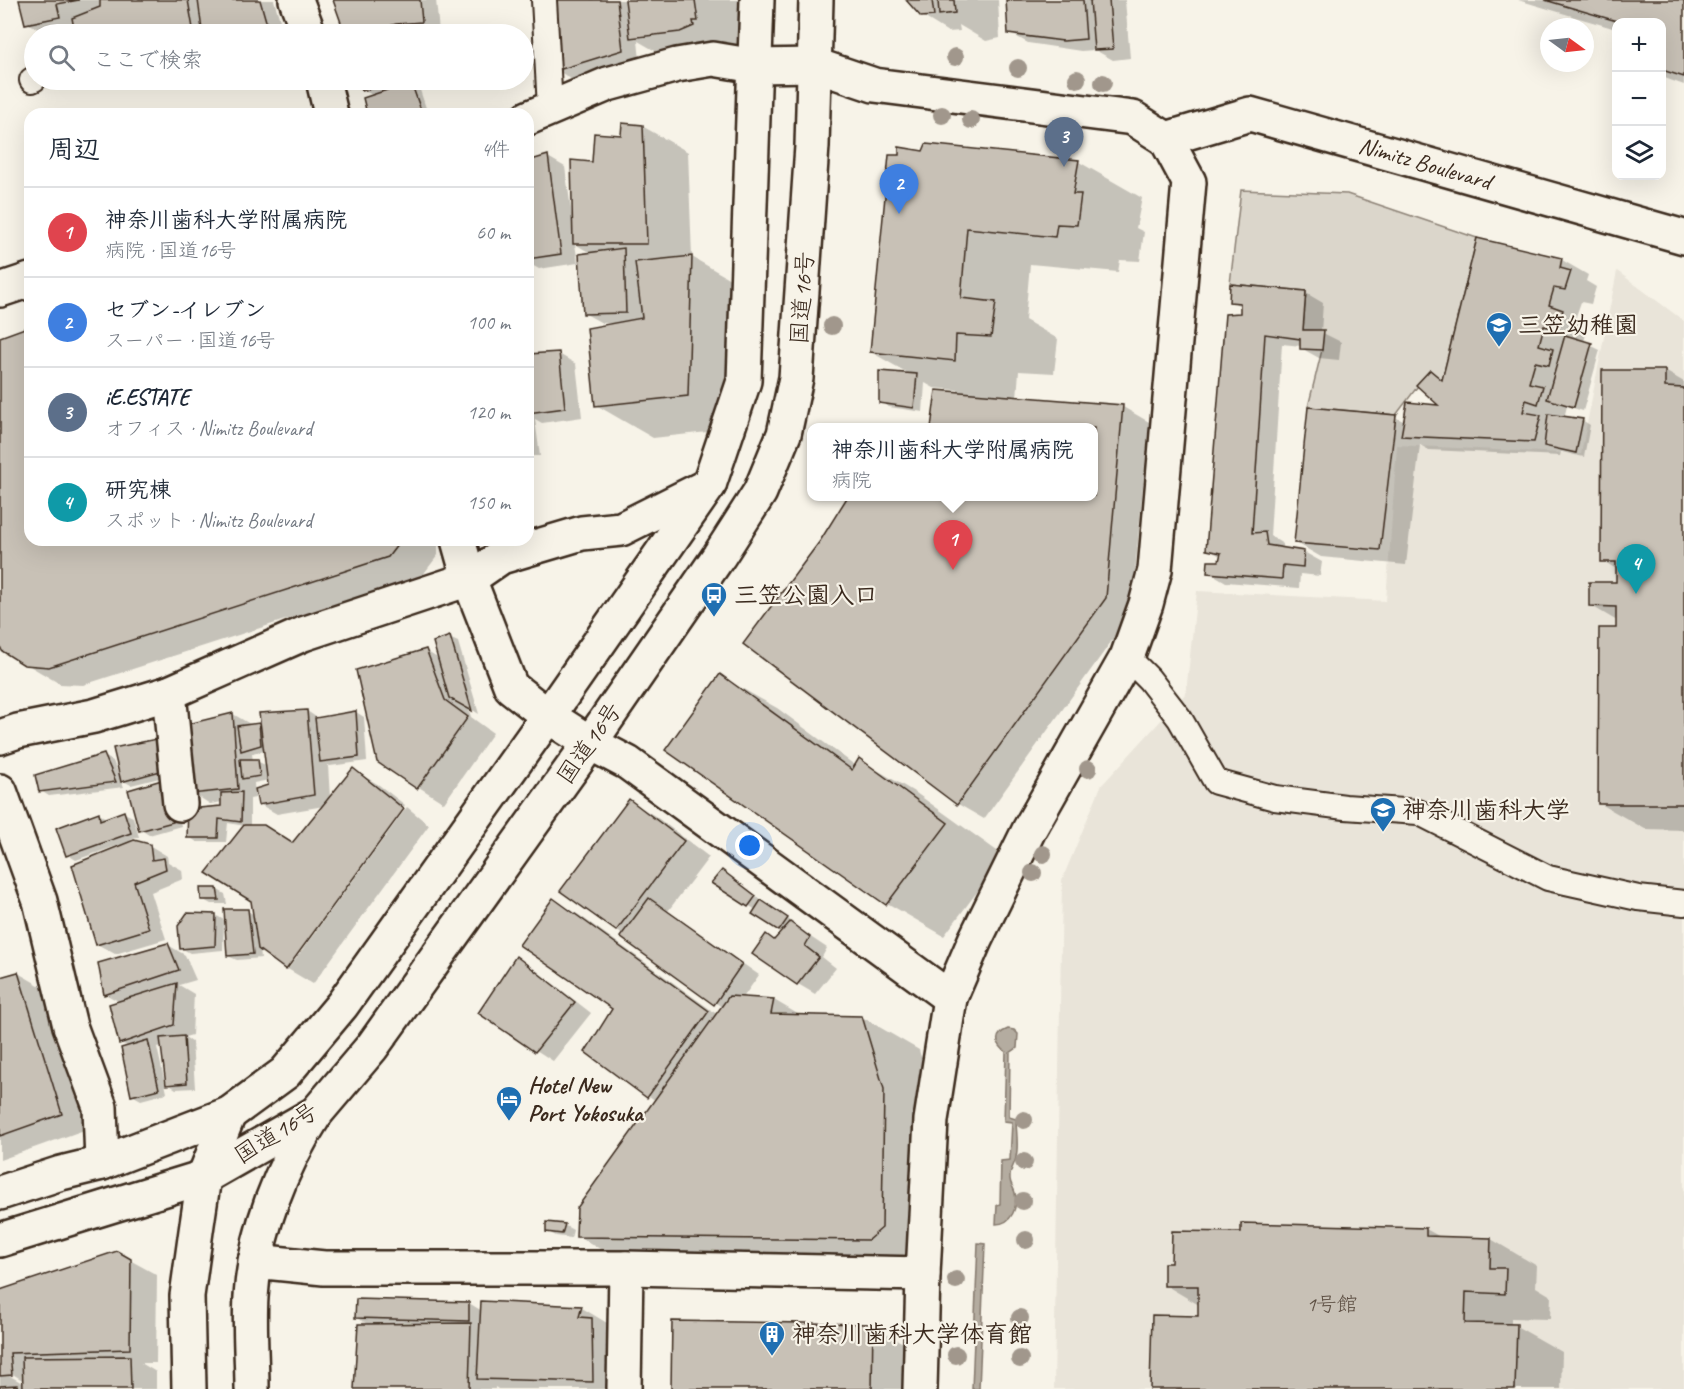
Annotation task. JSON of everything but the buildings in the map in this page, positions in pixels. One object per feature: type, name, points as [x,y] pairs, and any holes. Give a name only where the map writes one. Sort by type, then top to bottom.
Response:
[{"type":"main road","points":[[296,0],[305,24]]},
{"type":"main road","name":"国道16号","points":[[0,1193],[61,1173],[102,1163],[229,1114],[285,1073],[342,1005],[549,716],[709,485],[744,381],[757,0]]},
{"type":"main road","name":"国道16号","points":[[0,1240],[204,1177],[316,1113],[372,1047],[590,743],[719,556],[760,492],[784,434],[796,378],[812,146],[816,0]]},
{"type":"main road","points":[[539,113],[608,84],[677,65],[712,59],[755,66],[815,65],[874,85],[1133,118],[1166,139],[1189,182],[1155,570],[1146,603],[1127,657],[1029,830],[975,940],[950,998],[931,1120],[920,1389]]},
{"type":"main road","points":[[325,90],[330,108]]},
{"type":"main road","name":"Nimitz Boulevard","points":[[1166,139],[1250,114],[1684,237]]},
{"type":"main road","points":[[0,290],[24,282]]},
{"type":"main road","points":[[0,737],[18,731],[94,716],[169,693],[303,634],[469,579],[501,557],[582,533],[621,529],[709,485]]},
{"type":"main road","points":[[460,546],[469,579],[511,687],[590,743],[628,763],[950,998]]},
{"type":"main road","points":[[169,693],[180,804]]},
{"type":"main road","points":[[0,791],[40,901],[70,1026],[100,1107],[102,1163]]},
{"type":"main road","points":[[252,1389],[251,1298],[255,1261],[272,1201],[296,1145],[316,1113]]},
{"type":"main road","points":[[189,1389],[187,1296],[204,1177],[229,1114]]},
{"type":"main road","points":[[255,1261],[324,1268],[626,1268],[923,1274]]},
{"type":"main road","points":[[624,1389],[626,1268]]},
{"type":"lane","points":[[539,113],[544,0]]},
{"type":"lane","points":[[1127,657],[1180,719],[1216,782],[1275,798],[1345,807],[1418,812],[1548,878],[1638,898],[1684,903]]},
{"type":"shaded area","points":[[1241,190],[1347,194],[1477,238],[1442,380],[1430,370],[1396,415],[1308,407],[1322,350],[1323,331],[1303,330],[1306,291],[1230,284]]},
{"type":"shaded area","name":"神奈川歯科大学","points":[[1617,271],[1684,321],[1684,1389],[1054,1389],[1062,880],[1101,786],[1186,693],[1197,591],[1386,601],[1397,445],[1581,454]]},
{"type":"shaded area","points":[[1008,1029],[1018,1034],[1017,1048],[1010,1053],[1009,1117],[1016,1119],[1017,1152],[1010,1176],[1016,1204],[1010,1218],[996,1224],[997,1205],[1000,1204],[1001,1161],[1010,1160],[1012,1122],[1004,1121],[1006,1052],[998,1043],[1000,1034]]},
{"type":"shaded area","points":[[978,1243],[985,1244],[979,1389],[972,1389]]},
{"type":"place","name":"iE.ESTATE","points":[[1064,167]]},
{"type":"place","name":"セブン-イレブン","points":[[899,214]]},
{"type":"place","name":"三笠幼稚園","points":[[1499,348]]},
{"type":"place","name":"神奈川歯科大学附属病院","points":[[953,570]]},
{"type":"place","name":"研究棟","points":[[1636,594]]},
{"type":"place","name":"三笠公園入口","points":[[714,618]]},
{"type":"place","name":"神奈川歯科大学","points":[[1383,833]]},
{"type":"place","name":"Hotel New Port Yokosuka","points":[[509,1122]]},
{"type":"place","name":"神奈川歯科大学体育館","points":[[772,1357]]}]
